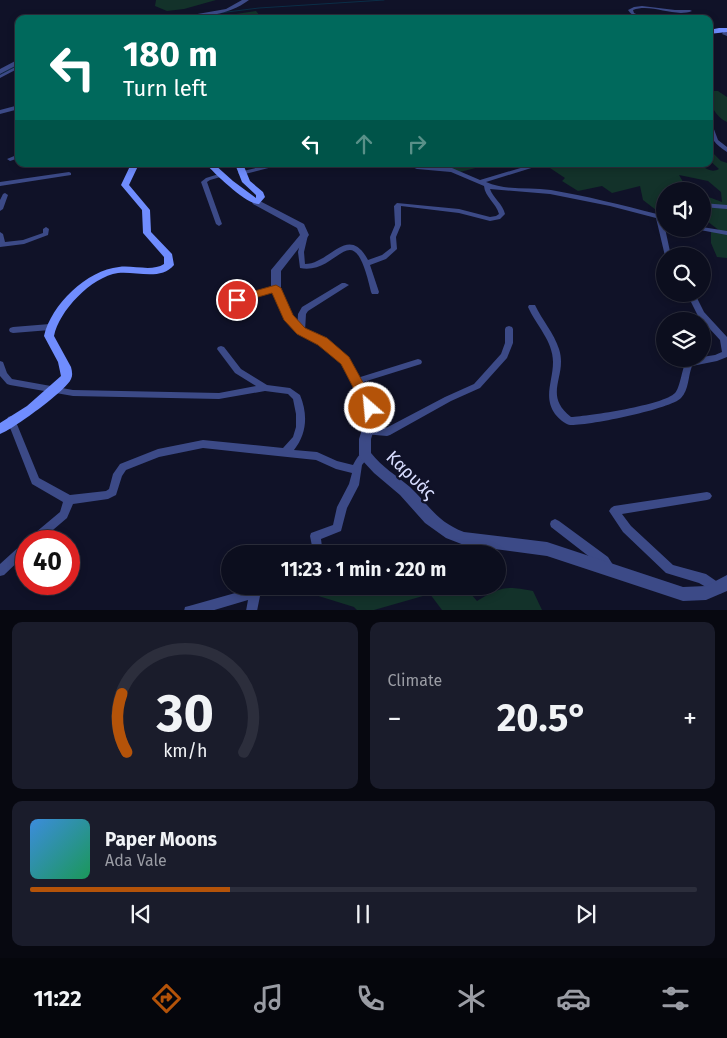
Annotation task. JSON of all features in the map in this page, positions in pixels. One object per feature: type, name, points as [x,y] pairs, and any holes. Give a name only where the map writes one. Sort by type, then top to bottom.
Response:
[{"type":"main road","points":[[713,32],[727,30]]},
{"type":"main road","points":[[0,429],[11,420],[31,409],[55,390],[66,378],[68,374],[65,364],[49,336],[50,327],[63,305],[95,280],[111,271],[128,269],[160,270],[169,265],[169,256],[147,233],[146,210],[126,186],[133,167]]},
{"type":"main road","points":[[213,167],[256,202],[261,197],[260,194],[246,182],[240,168]]},
{"type":"street","points":[[196,15],[227,10],[246,0]]},
{"type":"street","points":[[634,15],[631,9],[643,7],[676,12],[690,11]]},
{"type":"street","points":[[727,30],[724,34],[727,36]]},
{"type":"street","points":[[0,72],[15,63]]},
{"type":"street","points":[[0,77],[15,68]]},
{"type":"street","points":[[0,112],[15,108]]},
{"type":"street","points":[[713,134],[716,141],[727,150]]},
{"type":"street","points":[[10,159],[15,157]]},
{"type":"street","points":[[417,167],[452,170],[487,186],[499,189],[550,192],[656,216]]},
{"type":"street","points":[[480,182],[529,167]]},
{"type":"street","points":[[0,184],[69,174]]},
{"type":"street","points":[[219,224],[204,182],[222,175]]},
{"type":"street","points":[[368,264],[394,250],[393,237],[398,227],[397,206],[399,204],[462,211],[490,219],[498,218],[502,214],[502,209],[486,190],[487,186]]},
{"type":"street","points":[[0,208],[4,195]]},
{"type":"street","points":[[256,202],[301,226],[305,236],[301,252],[302,266],[326,262],[338,250],[351,247],[360,252],[368,264],[375,292]]},
{"type":"street","points":[[711,206],[727,207]]},
{"type":"street","points":[[0,234],[2,246],[24,242],[46,234],[46,229]]},
{"type":"street","points":[[711,230],[727,233]]},
{"type":"street","points":[[237,300],[276,288],[276,270],[305,236]]},
{"type":"street","points":[[301,331],[302,314],[306,309],[345,285]]},
{"type":"street","name":"Καρυάς","points":[[276,288],[288,317],[301,331],[322,341],[345,361],[357,381],[371,410],[371,423],[367,431],[364,449],[365,455],[407,493],[432,522],[448,533],[475,541],[538,547],[683,594],[696,595],[722,586]]},
{"type":"street","points":[[532,307],[555,349],[558,369],[553,378],[552,388],[556,407],[560,415],[569,421],[656,406],[674,400],[682,388],[689,363],[717,358],[727,354],[724,339],[701,314],[696,302]]},
{"type":"street","points":[[13,330],[50,327]]},
{"type":"street","points":[[367,431],[387,432],[448,399],[477,386],[504,356],[509,344],[509,329]]},
{"type":"street","points":[[221,349],[238,371],[265,388]]},
{"type":"street","points":[[357,381],[418,362]]},
{"type":"street","points":[[0,364],[3,374],[10,382],[73,393],[219,396],[265,388],[290,391],[297,397],[300,431],[297,440],[285,452]]},
{"type":"street","points":[[11,420],[35,481],[69,500],[108,496],[113,492],[119,471],[164,451],[203,444],[317,456],[336,465],[357,470]]},
{"type":"street","points":[[317,545],[315,536],[337,528],[341,510],[352,489],[358,463],[365,455]]},
{"type":"street","points":[[707,496],[614,511],[627,529],[670,569],[722,586]]},
{"type":"street","points":[[46,530],[64,515],[69,500]]},
{"type":"street","points":[[556,524],[604,561],[610,569]]},
{"type":"street","points":[[0,571],[15,557]]},
{"type":"street","points":[[190,610],[247,595]]},
{"type":"street","points":[[251,610],[255,595]]},
{"type":"green space","points":[[156,0],[216,0],[184,9],[167,11],[155,6]]},
{"type":"green space","points":[[256,11],[259,15],[230,15]]},
{"type":"green space","points":[[713,91],[718,91],[727,97],[727,122],[719,117],[714,109]]},
{"type":"green space","points":[[713,153],[721,161],[727,163],[727,258],[717,257],[711,243],[711,232],[720,231],[711,224],[711,198],[722,202],[721,192],[711,182],[679,175],[683,182],[656,182],[656,210],[643,200],[640,186],[612,193],[602,186],[578,191],[562,181],[565,178],[548,167],[705,167],[709,170],[719,169],[713,164]]},
{"type":"green space","points":[[428,167],[479,167],[460,172]]},
{"type":"green space","points":[[516,588],[533,591],[542,610],[442,610],[431,595],[472,595],[477,601],[488,595],[506,595],[506,589]]},
{"type":"green space","points":[[315,595],[426,595],[374,610],[357,610],[354,607]]},
{"type":"waterway","points":[[219,13],[259,8],[384,0]]},
{"type":"waterway","points":[[0,75],[15,66]]},
{"type":"route","points":[[237,300],[276,288],[288,317],[301,331],[322,341],[345,361],[370,408]]}]
